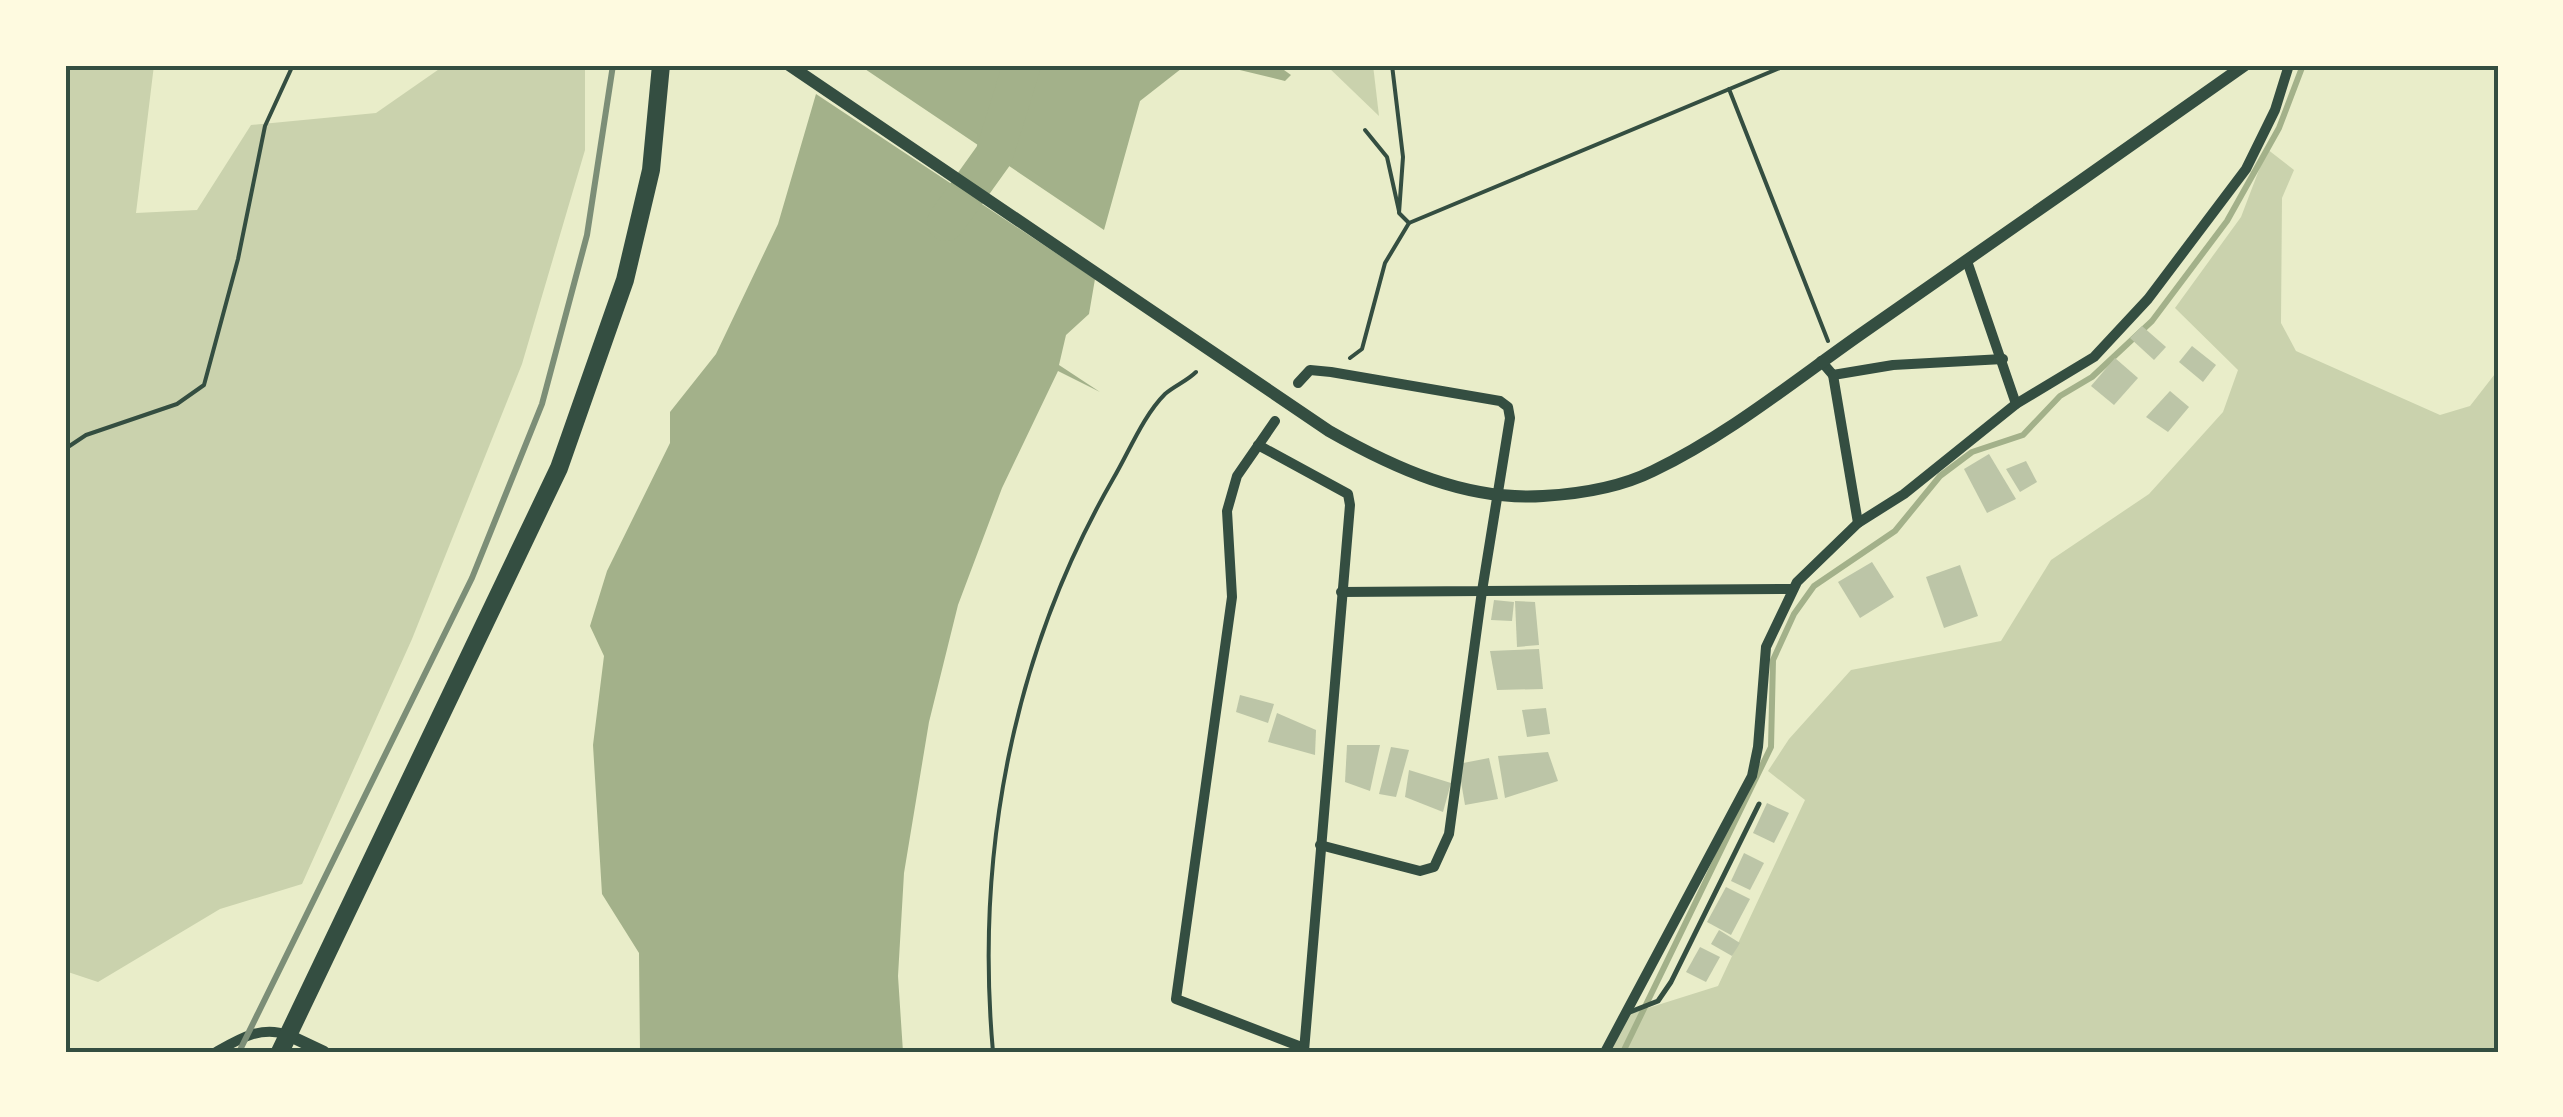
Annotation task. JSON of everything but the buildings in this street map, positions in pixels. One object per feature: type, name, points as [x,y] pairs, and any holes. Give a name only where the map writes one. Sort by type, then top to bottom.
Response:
[{"type":"highway","points":[[284,1044],[559,468],[626,280],[651,170],[662,65]]},
{"type":"street","points":[[789,65],[1329,431],[1380,460],[1444,484],[1496,494],[1542,496],[1599,488],[1652,472],[1752,412],[2245,65]]},
{"type":"street","points":[[1605,1052],[1752,776],[1762,717],[1766,646],[1793,589],[1858,523],[1904,494],[2016,404],[2094,357],[2148,299],[2246,169],[2274,110],[2289,65]]},
{"type":"street","points":[[1966,261],[2016,404]]},
{"type":"street","points":[[1833,375],[1892,364],[2002,359]]},
{"type":"street","points":[[1821,362],[1833,375],[1858,523]]},
{"type":"street","points":[[1298,383],[1310,370],[1331,372],[1500,401],[1508,407],[1510,418],[1448,834],[1434,867],[1420,871],[1320,845]]},
{"type":"street","points":[[1258,445],[1348,494],[1350,505],[1304,1050],[1176,998],[1232,597],[1226,512],[1237,476],[1274,421]]},
{"type":"street","points":[[1341,592],[1793,589]]},
{"type":"street","points":[[216,1052],[250,1034],[278,1032],[284,1044],[324,1052]]},
{"type":"lane","points":[[1626,1014],[1658,1001],[1671,982],[1759,804]]},
{"type":"path","points":[[65,449],[86,435],[177,404],[204,385],[238,259],[264,126],[293,65]]},
{"type":"path","points":[[1392,65],[1403,157],[1399,214]]},
{"type":"path","points":[[1331,372],[1362,349],[1385,263],[1409,224],[1787,65]]},
{"type":"path","points":[[1729,89],[1830,343]]},
{"type":"path","points":[[1365,130],[1387,157],[1399,214],[1409,224]]},
{"type":"path","points":[[994,1052],[987,913],[1000,792],[1028,676],[1080,537],[1150,414],[1165,394],[1196,372]]},
{"type":"shaded area","points":[[65,65],[154,65],[136,213],[197,210],[251,125],[376,113],[445,65],[585,65],[585,150],[522,364],[412,639],[302,884],[220,909],[98,982],[65,971]]},
{"type":"shaded area","points":[[859,65],[1186,65],[1140,101],[1104,230]]},
{"type":"shaded area","points":[[1219,65],[1277,65],[1291,75],[1285,81]]},
{"type":"shaded area","points":[[1326,65],[1373,65],[1379,116]]},
{"type":"shaded area","points":[[816,94],[1095,279],[1089,314],[1066,335],[1059,365],[1100,392],[1058,371],[1002,488],[958,605],[929,722],[904,873],[898,976],[903,1052],[640,1052],[639,953],[602,894],[593,745],[604,656],[590,626],[607,571],[670,443],[670,412],[716,354],[778,224]]},
{"type":"shaded area","points":[[2267,149],[2294,170],[2282,198],[2281,323],[2296,351],[2440,415],[2470,406],[2498,370],[2498,1052],[1599,1052],[1629,1014],[1718,986],[1805,800],[1768,771],[1789,739],[1851,670],[2001,641],[2051,560],[2149,494],[2223,412],[2238,370],[2175,308],[2241,217]]},
{"type":"waterway","points":[[946,222],[994,155],[1022,65]]},
{"type":"waterway","points":[[1623,1052],[1771,747],[1773,660],[1794,614],[1814,586],[1895,531],[1940,476],[1972,452],[2023,435],[2060,396],[2092,377],[2152,321],[2227,221],[2279,128],[2303,65]]},
{"type":"railway","points":[[239,1052],[472,578],[542,404],[587,235],[613,65]]}]
